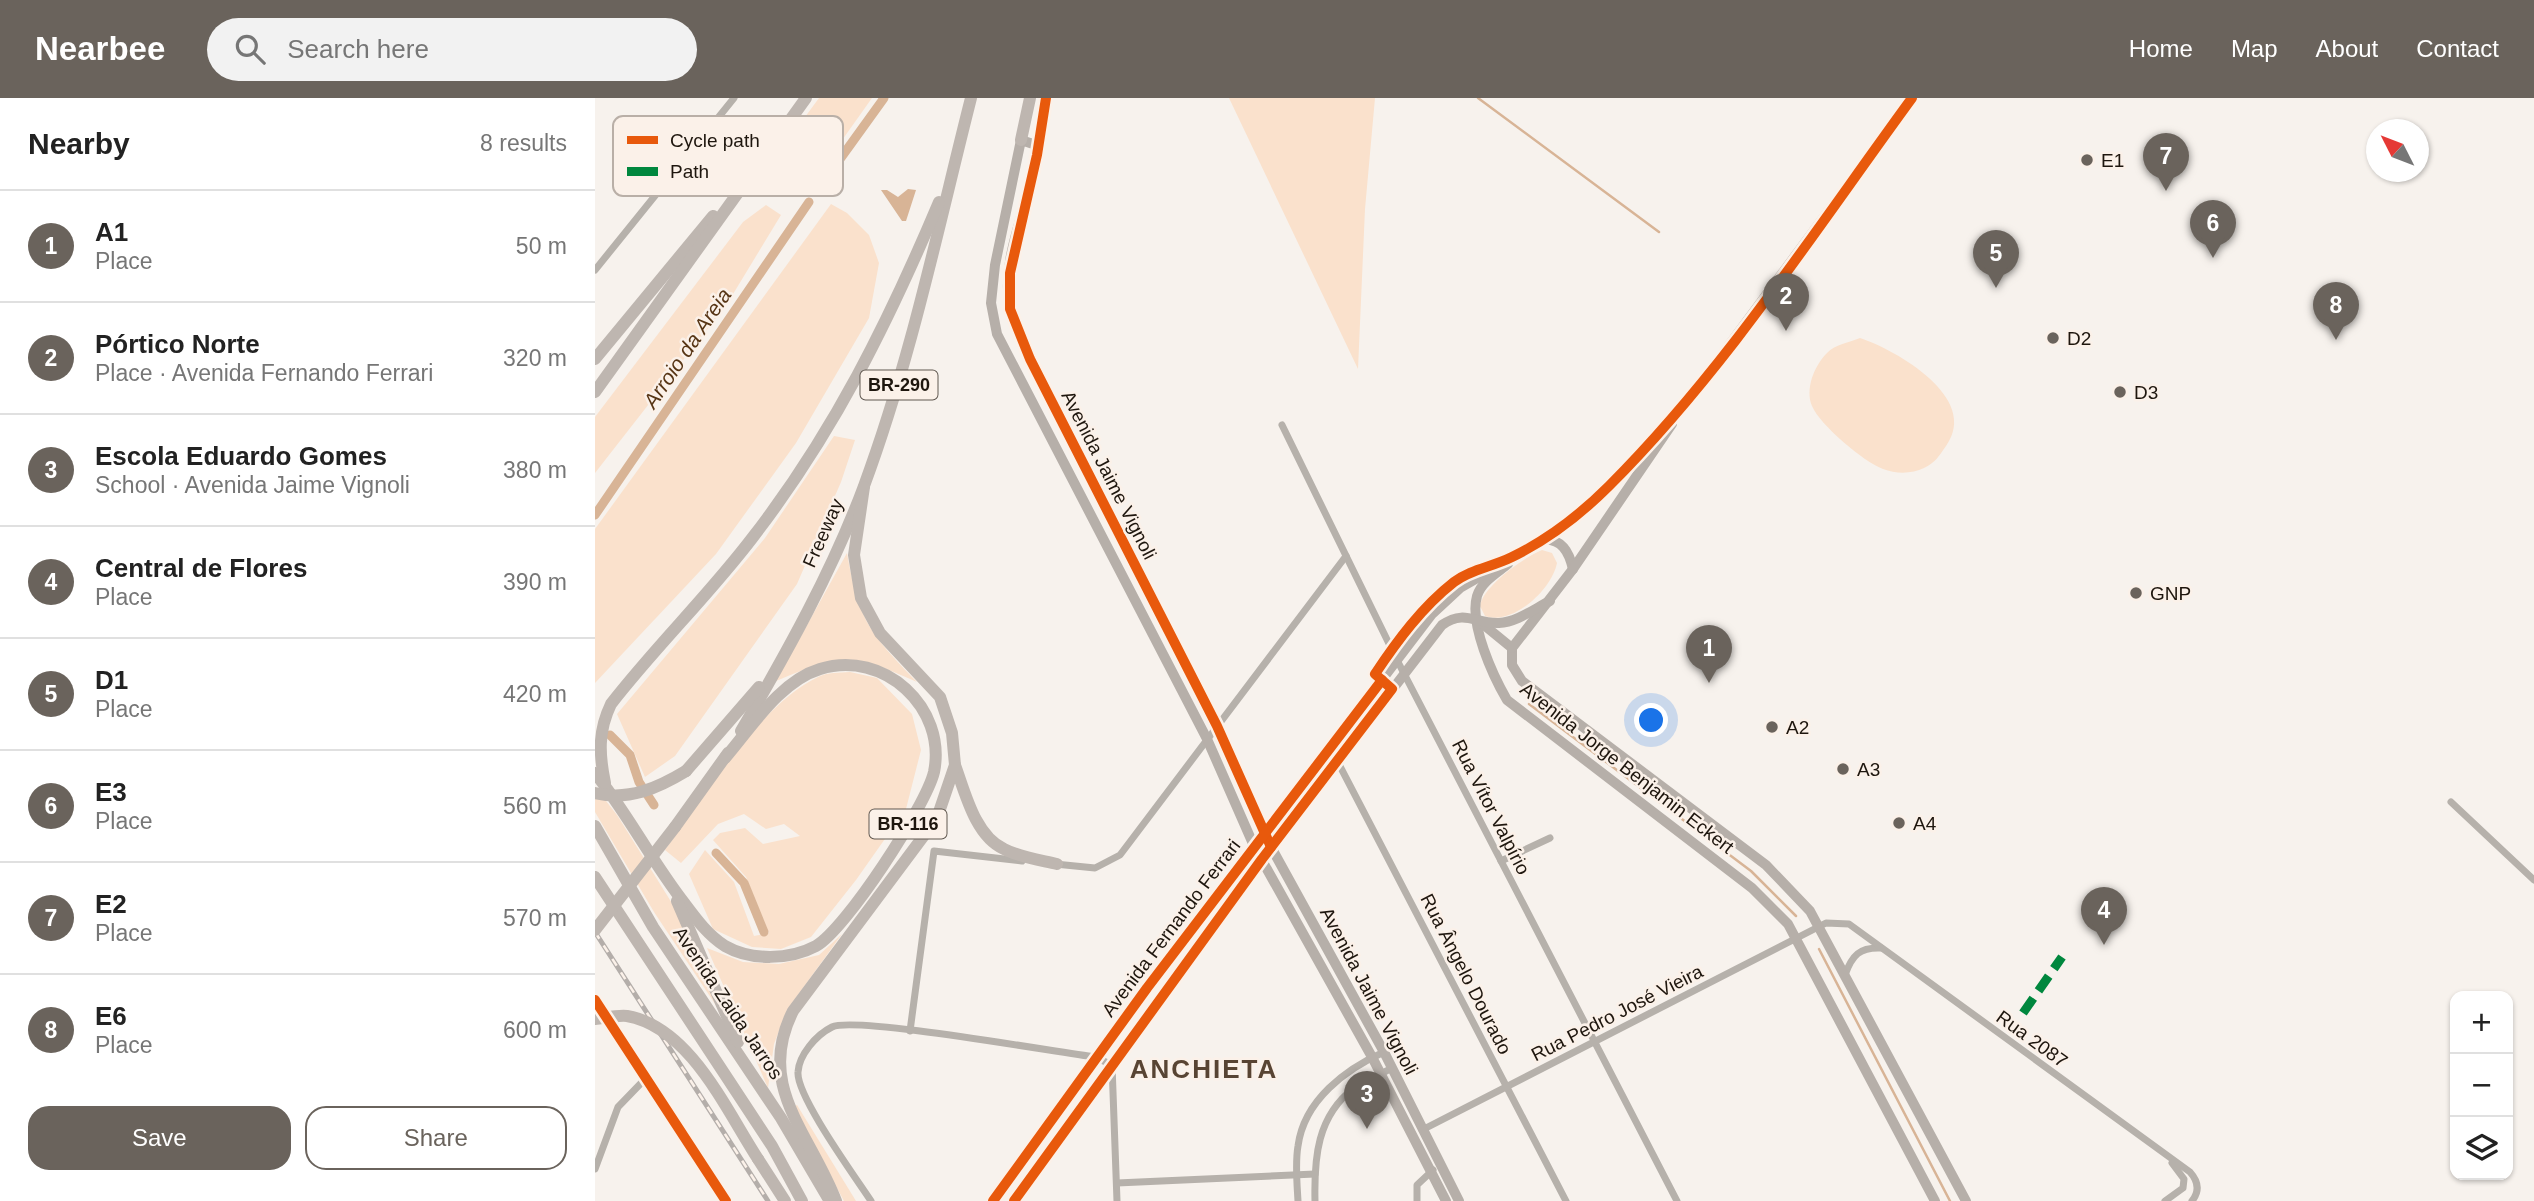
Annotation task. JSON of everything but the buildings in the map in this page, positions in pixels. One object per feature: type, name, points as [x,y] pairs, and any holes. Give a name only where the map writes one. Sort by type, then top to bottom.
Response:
[{"type":"highway","points":[[793,116],[806,98]]},
{"type":"highway","name":"Freeway","points":[[595,930],[725,758],[786,653],[864,487],[911,341],[971,98]]},
{"type":"highway","points":[[1021,140],[1030,98]]},
{"type":"highway","points":[[786,653],[730,723],[686,771],[642,793],[621,796],[600,790],[600,738],[611,704],[751,540],[810,458],[887,324],[952,172]]},
{"type":"highway","points":[[595,359],[729,196]]},
{"type":"highway","points":[[595,392],[735,196]]},
{"type":"highway","points":[[864,487],[854,555],[861,598],[880,633],[940,697],[950,722],[955,765],[977,820],[991,841],[1003,849],[1057,864]]},
{"type":"highway","name":"BR-116","points":[[595,773],[600,790],[708,934],[737,952],[780,957],[817,946],[845,918],[923,803],[934,772],[936,737],[923,707],[902,684],[879,670],[849,665],[820,668],[788,687],[725,758]]},
{"type":"highway","points":[[836,1201],[828,1179],[786,1102],[779,1076],[779,1049],[783,1029],[793,1011],[937,818],[955,765]]},
{"type":"highway","name":"Avenida Zaida Jarros","points":[[595,826],[653,927],[751,1071],[830,1201]]},
{"type":"highway","points":[[595,877],[772,1146],[802,1201]]},
{"type":"highway","points":[[670,884],[751,1071]]},
{"type":"highway","points":[[595,1020],[625,1016],[651,1024],[674,1038],[693,1058],[785,1201]]},
{"type":"street","points":[[719,116],[734,98]]},
{"type":"street","name":"Avenida Fernando Ferrari","points":[[1512,648],[1573,569],[1695,391],[1912,98]]},
{"type":"street","name":"Avenida Jaime Vignoli","points":[[1046,99],[1039,146],[1010,273],[1010,309],[1030,359],[1217,726],[1271,847],[1392,1068],[1422,1130],[1446,1201]]},
{"type":"street","points":[[1021,140],[1039,146]]},
{"type":"street","name":"Avenida Jaime Vignoli","points":[[1021,140],[995,265],[991,303],[997,334],[1206,739],[1254,846],[1381,1074],[1436,1169],[1459,1201]]},
{"type":"street","points":[[1016,159],[1034,165]]},
{"type":"street","points":[[595,270],[655,196]]},
{"type":"street","name":"Avenida Fernando Ferrari","points":[[993,1201],[1147,988],[1432,614],[1460,588],[1521,553],[1576,516],[1609,486],[1695,391]]},
{"type":"street","name":"Rua Vítor Valpírio","points":[[1282,425],[1404,674],[1677,1201]]},
{"type":"street","points":[[1050,436],[1066,429]]},
{"type":"street","points":[[1540,540],[1550,539],[1566,548],[1573,569]]},
{"type":"street","points":[[1512,648],[1478,621],[1477,594],[1484,584],[1521,553]]},
{"type":"street","points":[[910,1031],[934,851],[1095,868],[1120,855],[1346,556]]},
{"type":"street","name":"Avenida Fernando Ferrari","points":[[1013,1201],[1262,859],[1442,625],[1454,617],[1463,616],[1478,621],[1502,623],[1550,601]]},
{"type":"street","name":"Avenida Jorge Benjamin Eckert","points":[[1478,621],[1492,675],[1507,700],[1752,888],[1788,924],[1935,1201]]},
{"type":"street","name":"Avenida Jorge Benjamin Eckert","points":[[1512,648],[1512,665],[1522,681],[1766,866],[1823,925],[1845,975],[1966,1201]]},
{"type":"street","name":"Rua Ângelo Dourado","points":[[1330,747],[1566,1201]]},
{"type":"street","points":[[1311,772],[1338,760]]},
{"type":"street","points":[[2451,802],[2534,880]]},
{"type":"street","points":[[1500,861],[1550,838]]},
{"type":"street","name":"Rua 2087","points":[[1823,925],[1849,923],[2196,1180],[2197,1189],[2192,1201]]},
{"type":"street","name":"Rua Pedro José Vieira","points":[[1422,1130],[1823,925]]},
{"type":"street","points":[[1845,975],[1855,954],[1868,947],[1882,948]]},
{"type":"street","points":[[1147,988],[1160,998]]},
{"type":"street","points":[[595,1000],[726,1201]]},
{"type":"street","points":[[871,1201],[807,1101],[797,1073],[807,1047],[832,1027],[852,1024],[910,1031],[1095,1058],[1112,1065],[1117,1201]]},
{"type":"street","points":[[1298,1201],[1297,1144],[1308,1118],[1326,1090],[1346,1070],[1384,1052]]},
{"type":"street","points":[[1315,1201],[1317,1147],[1323,1128],[1339,1102],[1355,1087],[1392,1068]]},
{"type":"street","points":[[595,1169],[618,1107],[647,1077]]},
{"type":"street","points":[[2165,1201],[2183,1188],[2184,1179],[2166,1158]]},
{"type":"street","points":[[1417,1201],[1417,1185],[1436,1169]]},
{"type":"street","points":[[1117,1184],[1315,1174]]},
{"type":"shaded area","points":[[819,98],[872,98],[843,139],[843,116],[806,116]]},
{"type":"shaded area","points":[[1229,98],[1375,98],[1365,209],[1358,369]]},
{"type":"shaded area","points":[[908,189],[916,190],[906,221],[902,221],[881,190],[887,190],[898,197]]},
{"type":"shaded area","points":[[831,204],[847,213],[869,235],[879,263],[869,318],[796,443],[716,554],[595,683],[595,529]]},
{"type":"shaded area","points":[[766,205],[781,215],[727,304],[595,473],[595,417],[743,222]]},
{"type":"shaded area","points":[[1860,338],[1894,353],[1912,365],[1930,378],[1944,394],[1952,411],[1954,428],[1939,456],[1924,468],[1899,472],[1888,471],[1875,465],[1833,432],[1812,406],[1810,385],[1822,358],[1834,348]]},
{"type":"shaded area","points":[[834,436],[855,440],[841,482],[797,584],[675,756],[645,777],[617,714],[765,538]]},
{"type":"shaded area","points":[[1542,550],[1552,553],[1557,563],[1548,584],[1530,603],[1519,610],[1496,618],[1485,616],[1480,606],[1488,590],[1515,566]]},
{"type":"shaded area","points":[[847,553],[856,595],[869,625],[877,638],[917,682],[876,665],[847,660],[817,665],[776,681]]},
{"type":"shaded area","points":[[850,672],[877,678],[912,714],[921,750],[906,809],[856,880],[811,937],[781,949],[752,947],[713,929],[689,874],[705,850],[734,882],[754,936],[769,933],[746,877],[713,840],[720,833],[745,828],[763,844],[800,836],[784,824],[766,829],[744,814],[718,824],[681,863],[665,850],[734,754],[775,708],[796,690],[818,677],[829,673]]},
{"type":"shaded area","points":[[595,787],[617,815],[675,908],[721,1013],[654,912],[595,812]]},
{"type":"shaded area","points":[[842,934],[787,1010],[774,1044],[768,1088],[707,948],[743,962],[779,964],[819,955]]},
{"type":"shaded area","points":[[797,1105],[856,1201],[844,1201],[793,1107]]},
{"type":"waterway","name":"Arroio da Areia","points":[[843,155],[884,98]]},
{"type":"waterway","points":[[1478,98],[1659,232]]},
{"type":"waterway","name":"Arroio da Areia","points":[[595,515],[809,202]]},
{"type":"waterway","points":[[1529,704],[1751,871],[1796,916]]},
{"type":"waterway","name":"Arroio da Areia","points":[[610,735],[630,755],[639,782],[654,805]]},
{"type":"waterway","name":"Arroio da Areia","points":[[716,853],[744,883],[764,932]]},
{"type":"waterway","points":[[1819,949],[1950,1201]]},
{"type":"railway","points":[[595,932],[768,1201]]},
{"type":"marked path","points":[[2023,1013],[2062,957]]},
{"type":"cycle path","points":[[1046,98],[1037,155],[1010,273],[1010,309],[1030,359],[1217,726],[1271,847]]},
{"type":"cycle path","points":[[1014,1201],[1262,859],[1392,689],[1375,674],[1411,625],[1431,602],[1454,582],[1538,543],[1576,516],[1609,486],[1692,395],[1731,347],[1912,98]]},
{"type":"cycle path","points":[[993,1201],[1147,988],[1382,680]]},
{"type":"cycle path","points":[[595,1000],[726,1201]]},
{"type":"place","name":"E1","points":[[2087,160]]},
{"type":"place","name":"E2","points":[[2166,191]]},
{"type":"place","name":"E3","points":[[2213,258]]},
{"type":"place","name":"D1","points":[[1996,288]]},
{"type":"place","name":"Pórtico Norte","points":[[1786,331]]},
{"type":"place","name":"D2","points":[[2053,338]]},
{"type":"place","name":"E6","points":[[2336,340]]},
{"type":"place","name":"D3","points":[[2120,392]]},
{"type":"place","name":"GNP","points":[[2136,593]]},
{"type":"place","name":"A1","points":[[1709,683]]},
{"type":"place","name":"A2","points":[[1772,727]]},
{"type":"place","name":"A3","points":[[1843,769]]},
{"type":"place","name":"A4","points":[[1899,823]]},
{"type":"place","name":"Central de Flores","points":[[2104,945]]},
{"type":"place","name":"Escola Eduardo Gomes","points":[[1367,1129]]},
{"type":"district","name":"ANCHIETA","points":[[1204,1069]]}]
